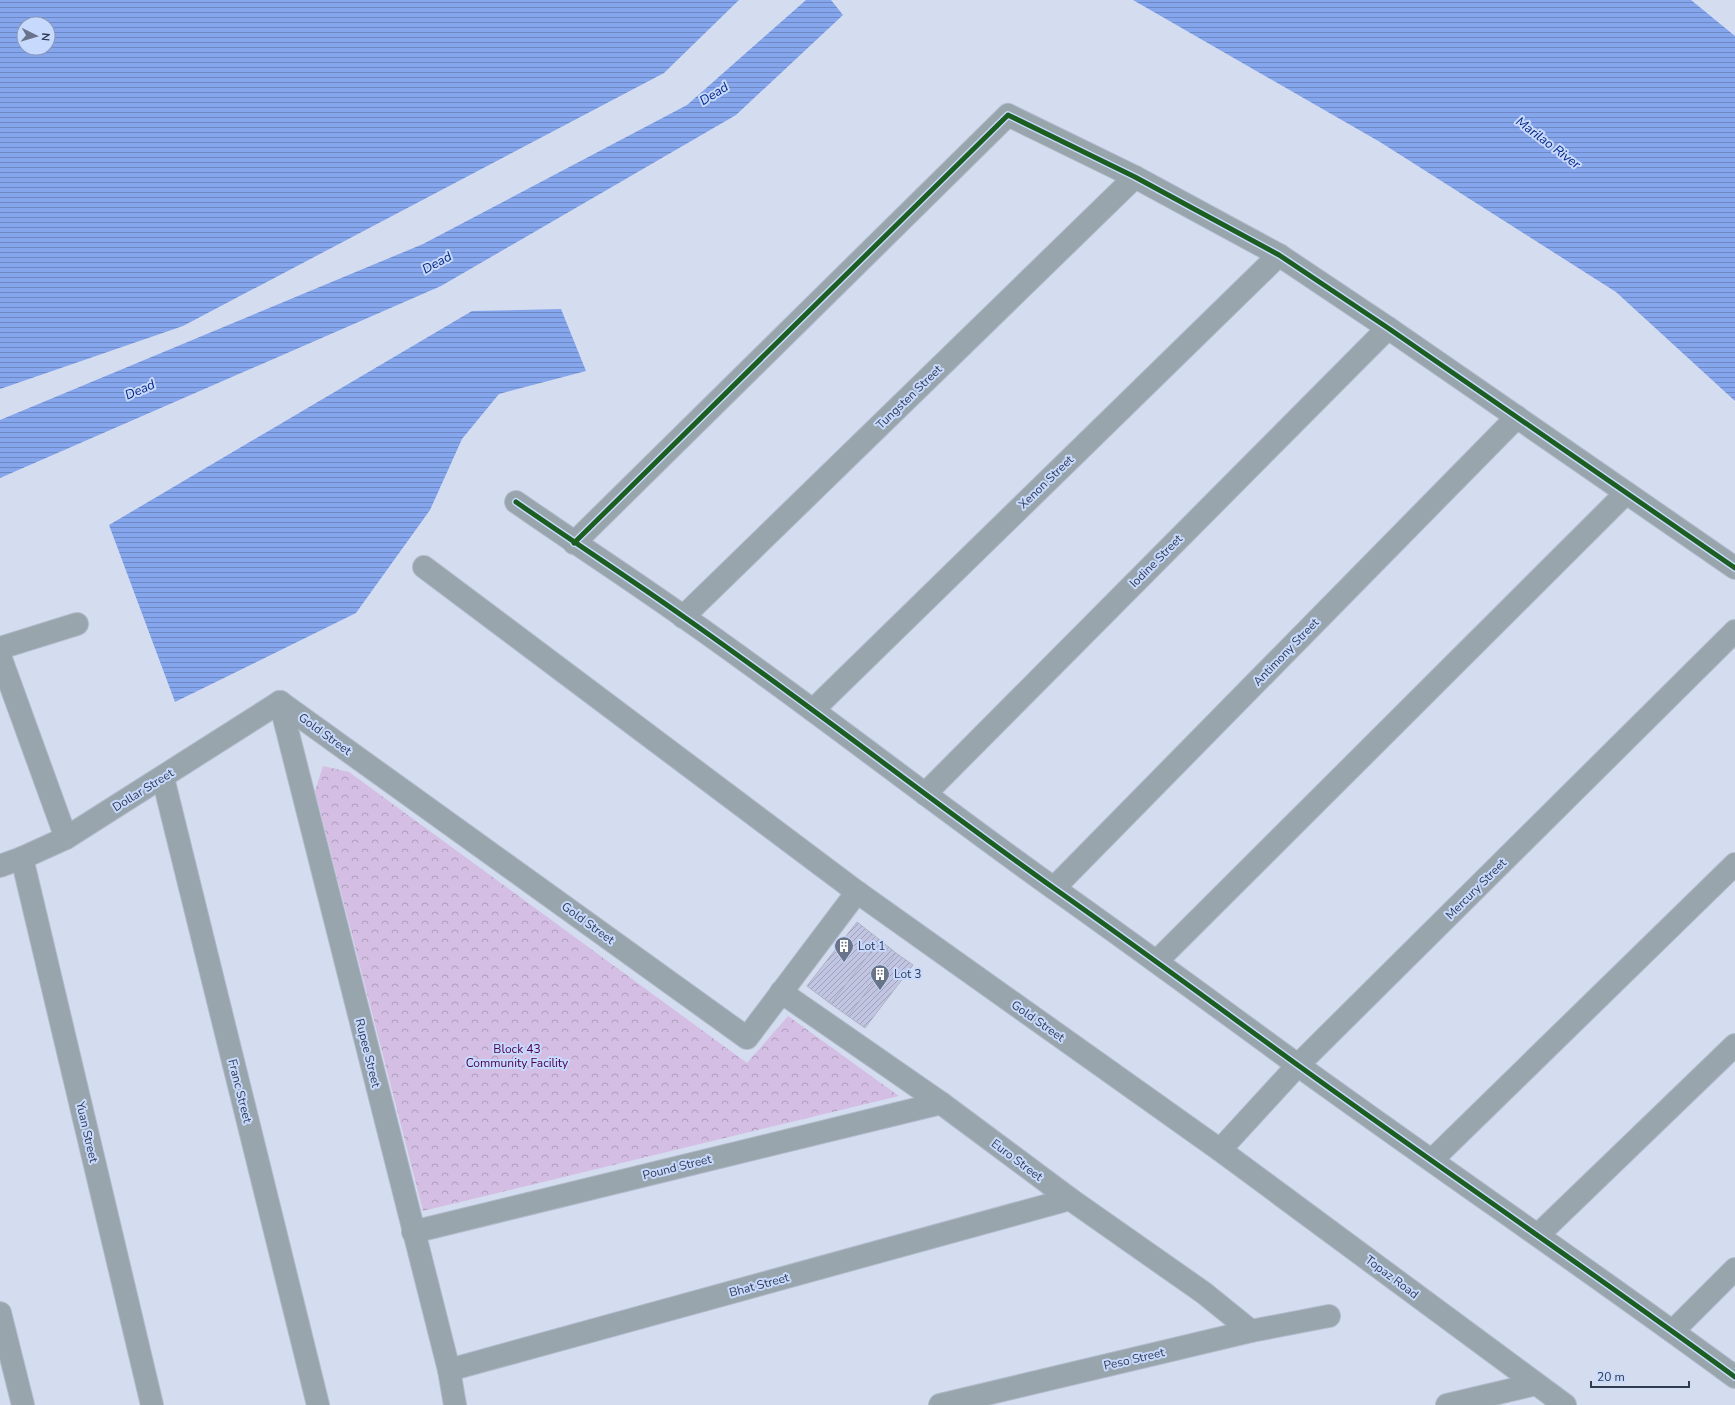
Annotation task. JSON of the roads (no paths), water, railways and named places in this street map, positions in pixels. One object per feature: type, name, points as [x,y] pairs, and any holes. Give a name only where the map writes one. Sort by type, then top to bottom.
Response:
[{"type":"street","points":[[574,544],[1008,115],[1135,177],[1279,255],[1388,328],[1735,568]]},
{"type":"street","name":"Tungsten Street","points":[[684,617],[1135,177]]},
{"type":"street","name":"Xenon Street","points":[[813,710],[1279,255]]},
{"type":"street","name":"Iodine Street","points":[[924,794],[1388,328]]},
{"type":"street","name":"Antimony Street","points":[[1054,888],[1517,417]]},
{"type":"street","points":[[1157,961],[1626,493]]},
{"type":"street","points":[[516,502],[574,544],[684,617],[813,710],[924,794],[1157,961],[1298,1065],[1673,1331],[1735,1377]]},
{"type":"street","name":"Gold Street","points":[[424,568],[857,892],[1220,1150]]},
{"type":"street","points":[[0,648],[77,624]]},
{"type":"street","name":"Mercury Street","points":[[1220,1150],[1298,1065],[1735,631]]},
{"type":"street","points":[[0,656],[66,838]]},
{"type":"street","name":"Gold Street","points":[[280,702],[747,1038],[857,892]]},
{"type":"street","name":"Dollar Street","points":[[0,866],[22,858],[66,838],[163,778],[280,702]]},
{"type":"street","name":"Rupee Street","points":[[280,702],[449,1370],[455,1405]]},
{"type":"street","name":"Franc Street","points":[[163,778],[318,1405]]},
{"type":"street","name":"Yuan Street","points":[[22,858],[152,1405]]},
{"type":"street","points":[[1432,1160],[1735,864]]},
{"type":"street","name":"Euro Street","points":[[781,992],[941,1102],[1070,1199],[1204,1293],[1251,1331]]},
{"type":"street","points":[[1538,1235],[1735,1045]]},
{"type":"street","name":"Pound Street","points":[[413,1232],[941,1102]]},
{"type":"street","name":"Topaz Road","points":[[1220,1150],[1565,1405]]},
{"type":"street","name":"Bhat Street","points":[[449,1370],[1070,1199]]},
{"type":"street","points":[[1673,1331],[1735,1269]]},
{"type":"street","points":[[0,1313],[23,1405]]},
{"type":"street","name":"Peso Street","points":[[940,1405],[1251,1331],[1329,1316]]},
{"type":"street","points":[[1448,1405],[1536,1384]]},
{"type":"water","points":[[0,0],[739,0],[664,73],[183,326],[0,389]]},
{"type":"water","name":"Dead","points":[[806,0],[831,0],[843,15],[736,115],[441,286],[0,478],[0,420],[423,244],[687,105]]},
{"type":"water","name":"Marilao River","points":[[1133,0],[1691,0],[1735,36],[1735,401],[1616,292],[1380,142]]},
{"type":"water","points":[[561,309],[586,371],[499,394],[462,439],[430,510],[356,613],[175,702],[109,525],[472,311]]},
{"type":"place","name":"Lot 1","points":[[844,963]]},
{"type":"place","name":"Lot 3","points":[[880,991]]},
{"type":"park label","name":"Block 43 Community Facility","points":[[517,1056]]}]
